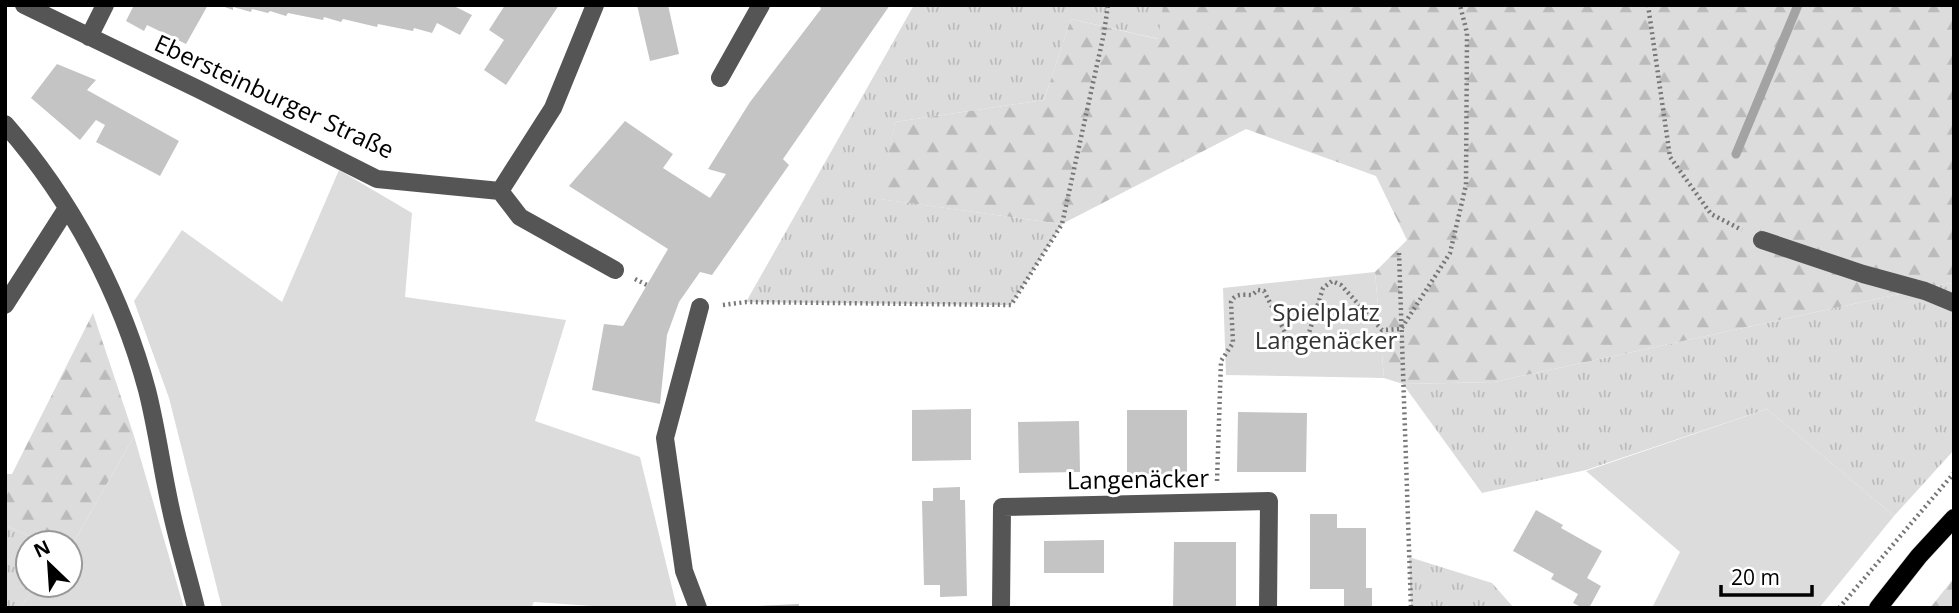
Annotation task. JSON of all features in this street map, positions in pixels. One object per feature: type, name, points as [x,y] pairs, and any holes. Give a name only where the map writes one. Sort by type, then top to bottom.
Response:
[{"type":"main road","points":[[1878,608],[1919,556],[1954,518]]},
{"type":"street","name":"Ebersteinburger Straße","points":[[24,5],[377,179],[500,191]]},
{"type":"street","points":[[89,37],[105,5]]},
{"type":"street","points":[[595,5],[553,108],[500,191],[520,217],[615,270]]},
{"type":"street","points":[[720,78],[761,5]]},
{"type":"street","points":[[5,124],[67,208],[113,291],[146,389],[171,511],[196,608]]},
{"type":"street","points":[[5,305],[67,208]]},
{"type":"street","points":[[1762,240],[1863,274],[1925,291],[1954,303]]},
{"type":"street","points":[[698,608],[684,571],[665,438],[699,307]]},
{"type":"street","name":"Langenäcker","points":[[1001,608],[1002,507],[1269,501],[1268,608]]},
{"type":"path","points":[[699,307],[746,302],[1011,305],[1062,224],[1108,5]]},
{"type":"path","points":[[1401,329],[1450,253],[1466,185],[1467,33],[1460,5]]},
{"type":"path","points":[[1648,5],[1670,157],[1711,214],[1762,240]]},
{"type":"path","points":[[1399,253],[1411,608]]},
{"type":"path","points":[[1216,502],[1221,361],[1233,343],[1233,297],[1240,294],[1252,295],[1258,289],[1264,291],[1290,342],[1299,348],[1308,336],[1323,288],[1332,281],[1341,285],[1382,330],[1401,329]]},
{"type":"path","points":[[1839,608],[1954,473]]},
{"type":"green space","points":[[914,5],[1163,5],[1159,39],[1071,19],[1044,100],[895,122],[880,199],[1062,224],[1011,305],[746,302]]},
{"type":"green space","points":[[1163,5],[1954,5],[1954,285],[1950,283],[1494,382],[1403,384],[1384,378],[1375,272],[1407,240],[1376,176],[1246,129],[1062,224],[879,199],[895,122],[1044,100],[1071,19],[1158,39]]},
{"type":"green space","points":[[339,170],[412,213],[405,297],[566,320],[535,421],[640,457],[677,608],[622,608],[534,602],[531,608],[222,608],[169,398],[134,301],[182,230],[282,302]]},
{"type":"green space","name":"Spielplatz Langenäcker","points":[[1375,272],[1384,378],[1226,375],[1223,288]]},
{"type":"green space","points":[[1950,283],[1954,285],[1954,450],[1894,516],[1767,409],[1586,470],[1482,493],[1403,384],[1494,382]]},
{"type":"green space","points":[[93,313],[134,436],[81,529],[14,529],[5,525],[5,474],[12,474]]},
{"type":"green space","points":[[1767,409],[1894,516],[1819,608],[1652,608],[1680,552],[1586,471]]},
{"type":"green space","points":[[134,436],[184,608],[19,608],[27,599],[84,599],[84,529],[81,529]]},
{"type":"green space","points":[[5,525],[14,529],[14,599],[27,599],[19,608],[5,608]]},
{"type":"green space","points":[[1409,557],[1492,583],[1514,608],[1411,608]]},
{"type":"green space","points":[[1954,578],[1954,608],[1930,608]]},
{"type":"building","points":[[134,5],[208,5],[186,44],[147,25],[144,31],[126,21]]},
{"type":"building","points":[[219,5],[452,5],[472,15],[460,35],[437,23],[432,33],[378,24],[377,27],[343,19],[341,22],[324,17],[323,20],[288,13],[286,16],[252,9],[251,12],[233,7],[233,10]]},
{"type":"building","points":[[505,5],[559,5],[506,85],[484,70],[504,40],[489,30]]},
{"type":"building","points":[[637,5],[668,5],[679,54],[650,61]]},
{"type":"building","points":[[819,5],[890,5],[783,159],[789,165],[712,275],[700,272],[679,302],[667,335],[660,404],[592,390],[604,324],[623,326],[668,249],[569,186],[625,121],[673,154],[663,168],[710,198],[726,174],[708,169],[750,102],[821,9]]},
{"type":"building","points":[[57,64],[96,80],[87,90],[179,141],[160,176],[96,142],[105,125],[96,120],[80,140],[31,98]]},
{"type":"building","points":[[971,409],[971,460],[912,461],[912,410]]},
{"type":"building","points":[[1127,410],[1187,410],[1187,474],[1127,474]]},
{"type":"building","points":[[1238,412],[1307,413],[1306,472],[1237,472]]},
{"type":"building","points":[[1079,421],[1080,472],[1019,473],[1018,422]]},
{"type":"building","points":[[960,487],[960,500],[965,500],[967,596],[940,597],[940,585],[924,585],[922,501],[933,501],[933,488]]},
{"type":"building","points":[[1536,510],[1602,551],[1587,578],[1601,586],[1589,608],[1573,603],[1578,594],[1551,579],[1554,574],[1513,551]]},
{"type":"building","points":[[1310,514],[1337,514],[1337,528],[1366,528],[1366,588],[1372,588],[1372,608],[1344,608],[1344,589],[1310,589]]},
{"type":"building","points":[[1104,540],[1104,573],[1044,573],[1044,541]]},
{"type":"building","points":[[1174,542],[1236,542],[1236,608],[1173,608]]},
{"type":"building","points":[[799,604],[799,608],[756,608],[756,606]]},
{"type":"waterway","points":[[1736,154],[1798,5]]}]
